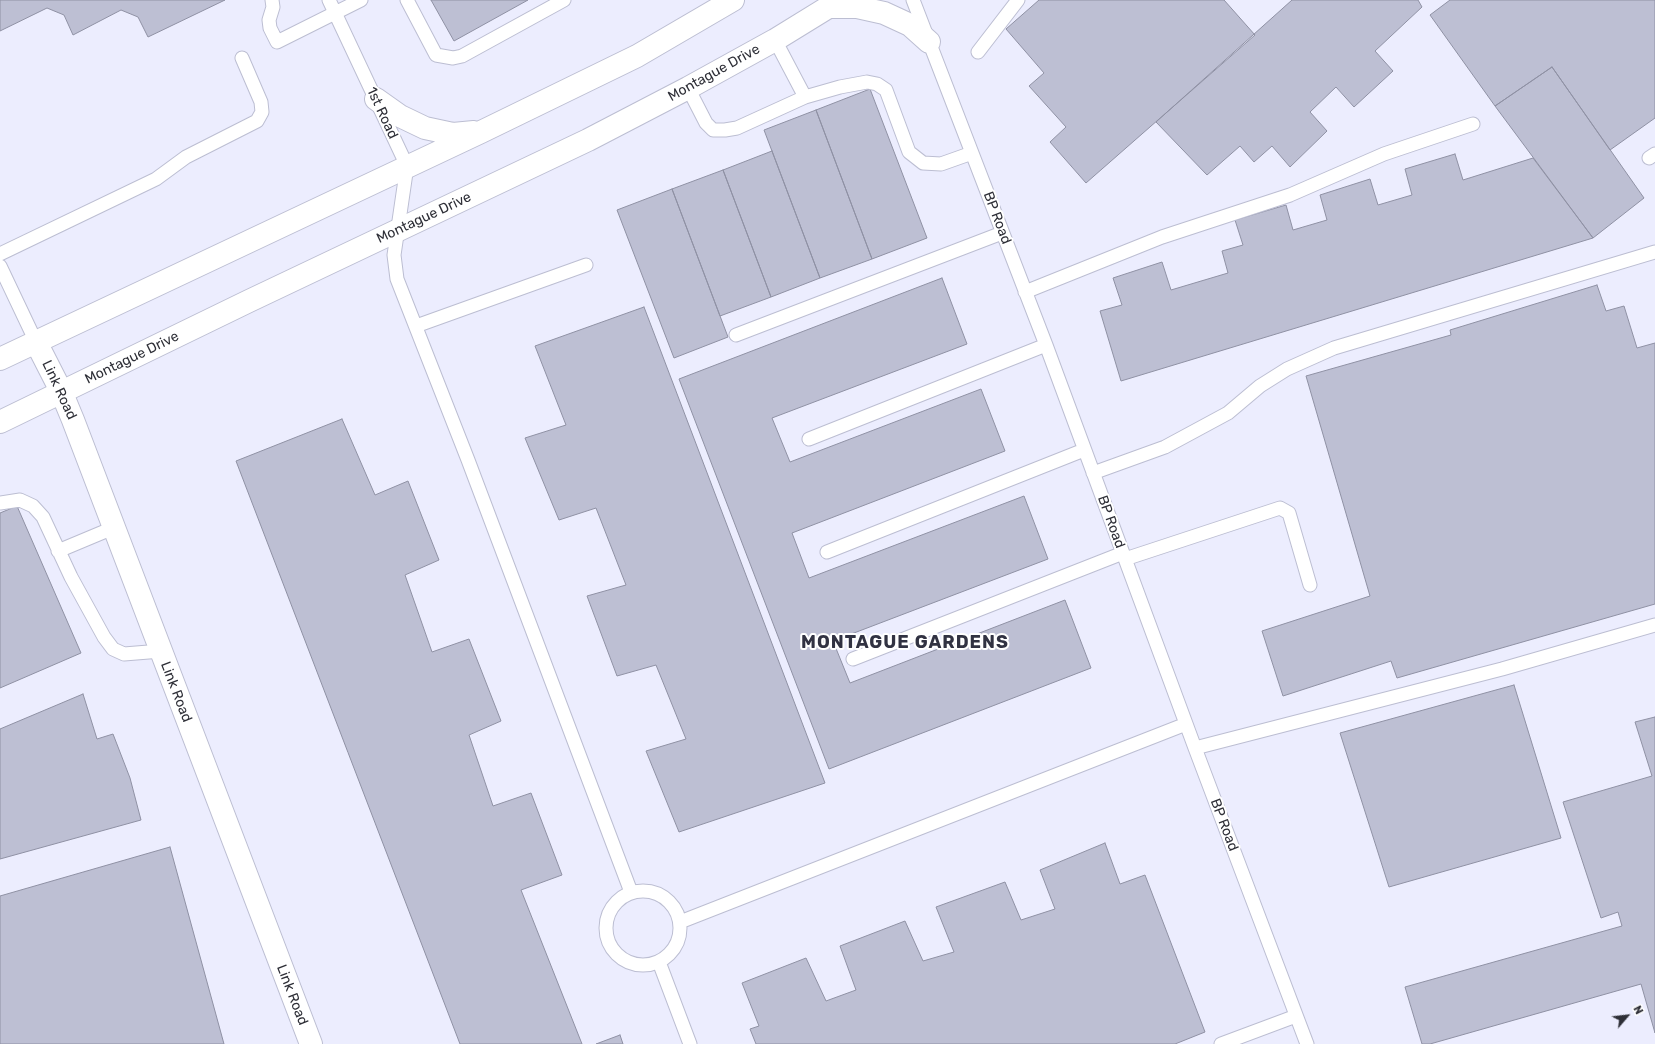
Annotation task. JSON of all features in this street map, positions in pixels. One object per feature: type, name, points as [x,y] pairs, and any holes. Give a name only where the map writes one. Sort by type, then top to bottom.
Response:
[{"type":"main road","points":[[0,359],[481,132],[637,56],[733,0]]},
{"type":"main road","points":[[835,4],[884,13],[910,24],[929,42]]},
{"type":"main road","name":"Montague Drive","points":[[0,422],[588,140],[688,88],[835,4]]},
{"type":"main road","points":[[376,99],[400,116],[425,128],[453,134],[481,132]]},
{"type":"main road","name":"Link Road","points":[[36,342],[61,392],[311,1044]]},
{"type":"lane","points":[[272,0],[273,7],[269,20],[270,28],[277,42],[361,0]]},
{"type":"lane","name":"1st Road","points":[[330,0],[407,166]]},
{"type":"lane","points":[[407,0],[436,55],[453,58],[462,56],[564,0]]},
{"type":"lane","name":"BP Road","points":[[913,0],[1046,345],[1186,724],[1307,1044]]},
{"type":"lane","points":[[978,52],[1018,0]]},
{"type":"lane","points":[[774,40],[805,97]]},
{"type":"lane","points":[[0,254],[156,179],[196,150],[257,121],[262,112],[261,102],[242,58]]},
{"type":"lane","points":[[688,88],[706,123],[713,130],[738,128],[805,97],[840,87],[867,82],[877,84],[886,90],[909,152],[923,163],[941,164],[972,153]]},
{"type":"lane","points":[[1025,292],[1162,237],[1290,195],[1384,154],[1473,124]]},
{"type":"lane","points":[[407,166],[394,254],[397,279],[471,467],[631,892]]},
{"type":"lane","points":[[736,335],[1002,233]]},
{"type":"lane","points":[[1093,473],[1165,447],[1228,413],[1260,386],[1287,369],[1334,348],[1655,252]]},
{"type":"lane","points":[[416,326],[586,265]]},
{"type":"lane","points":[[0,266],[36,342]]},
{"type":"lane","points":[[809,439],[1046,345]]},
{"type":"lane","points":[[828,552],[1084,450]]},
{"type":"lane","points":[[0,503],[20,500],[33,506],[43,517],[58,551],[104,637],[113,649],[124,654],[161,651]]},
{"type":"lane","points":[[854,659],[1124,556],[1280,508],[1289,513],[1310,585]]},
{"type":"lane","points":[[58,551],[113,528]]},
{"type":"lane","points":[[1195,748],[1502,669],[1655,625]]},
{"type":"lane","points":[[680,922],[1186,724]]},
{"type":"lane","points":[[643,891],[656,893],[668,900],[676,910],[680,922],[680,935],[676,947],[667,958],[660,962],[643,966],[630,964],[618,957],[610,947],[606,934],[606,921],[608,915],[619,899],[631,892],[643,891]]},
{"type":"lane","points":[[660,962],[690,1044]]},
{"type":"lane","points":[[1221,1044],[1296,1016]]},
{"type":"building","points":[[0,0],[225,0],[148,37],[138,17],[121,10],[73,35],[64,15],[47,8],[0,31]]},
{"type":"building","points":[[431,0],[528,0],[454,41]]},
{"type":"building","points":[[1039,0],[1224,0],[1255,35],[1086,183],[1050,142],[1066,127],[1029,86],[1044,73],[1006,29]]},
{"type":"building","points":[[1292,0],[1418,0],[1422,7],[1375,51],[1393,71],[1354,107],[1336,87],[1310,112],[1327,131],[1290,167],[1272,146],[1254,162],[1240,146],[1207,175],[1156,122]]},
{"type":"building","points":[[1450,0],[1655,0],[1655,118],[1610,150],[1552,67],[1495,106],[1430,15]]},
{"type":"building","points":[[1552,67],[1644,198],[1593,238],[1495,106]]},
{"type":"building","points":[[870,89],[927,238],[872,259],[816,110]]},
{"type":"building","points":[[816,110],[872,259],[820,278],[764,130]]},
{"type":"building","points":[[772,151],[820,278],[771,297],[723,170]]},
{"type":"building","points":[[1455,154],[1463,180],[1533,158],[1593,238],[1121,381],[1100,311],[1122,305],[1113,278],[1162,262],[1171,290],[1228,273],[1222,251],[1243,245],[1235,220],[1286,205],[1293,230],[1327,220],[1320,195],[1370,179],[1378,205],[1412,195],[1405,169]]},
{"type":"building","points":[[723,170],[771,297],[720,316],[672,189]]},
{"type":"building","points":[[672,189],[728,337],[674,358],[617,210]]},
{"type":"building","points":[[942,278],[967,344],[772,418],[790,462],[981,389],[1005,451],[792,533],[809,578],[1024,496],[1048,559],[833,641],[850,683],[1065,600],[1091,668],[829,769],[679,379]]},
{"type":"building","points":[[1597,285],[1606,311],[1624,306],[1637,348],[1655,343],[1655,604],[1397,678],[1391,661],[1283,696],[1262,631],[1370,596],[1306,376],[1451,335],[1450,330]]},
{"type":"building","points":[[644,307],[825,783],[679,832],[646,751],[686,739],[656,665],[617,676],[587,596],[626,585],[596,508],[559,520],[525,438],[566,425],[535,346]]},
{"type":"building","points":[[342,419],[375,495],[408,481],[439,560],[405,575],[432,652],[469,639],[501,721],[469,735],[493,806],[531,793],[562,875],[521,890],[582,1044],[460,1044],[236,461]]},
{"type":"building","points":[[17,506],[81,653],[0,688],[0,513]]},
{"type":"building","points":[[1514,685],[1561,838],[1389,887],[1340,733]]},
{"type":"building","points":[[83,694],[97,739],[113,734],[130,778],[141,820],[0,859],[0,729]]},
{"type":"building","points":[[1655,717],[1655,1033],[1641,984],[1430,1044],[1422,1044],[1405,987],[1622,926],[1618,912],[1601,918],[1563,802],[1652,776],[1635,722]]},
{"type":"building","points":[[1105,843],[1120,884],[1145,875],[1205,1032],[1175,1044],[756,1044],[750,1029],[759,1026],[742,983],[806,958],[826,1001],[856,990],[840,946],[905,921],[923,961],[954,952],[936,907],[1005,882],[1021,920],[1055,909],[1040,870]]},
{"type":"building","points":[[170,847],[224,1044],[0,1044],[0,896]]},
{"type":"building","points":[[620,1035],[623,1044],[596,1044]]},
{"type":"district","name":"MONTAGUE GARDENS","points":[[905,643]]}]
